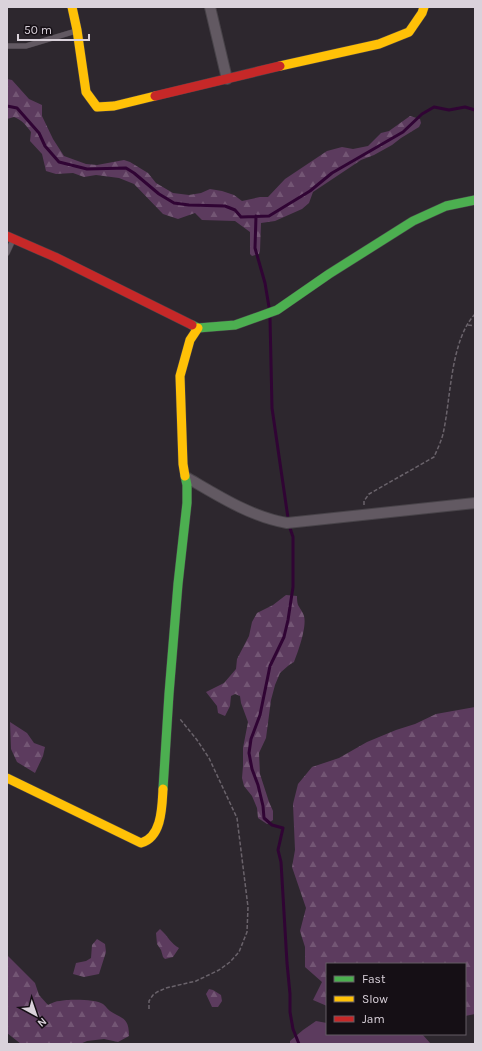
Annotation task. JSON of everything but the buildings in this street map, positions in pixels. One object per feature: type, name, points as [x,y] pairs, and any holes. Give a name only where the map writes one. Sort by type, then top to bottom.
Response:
[{"type":"street","points":[[72,7],[86,92],[97,108],[114,106],[313,58],[379,44],[409,32],[424,7]]},
{"type":"street","points":[[210,7],[227,79]]},
{"type":"street","points":[[10,237],[55,257],[198,328],[235,325],[277,310],[329,274],[413,221],[446,206],[475,200]]},
{"type":"street","points":[[7,778],[141,843],[148,842],[158,827],[162,807],[168,706],[178,584],[187,503],[187,485],[183,456],[180,376],[190,340],[198,328]]},
{"type":"street","points":[[186,477],[226,500],[272,520],[287,523],[475,503]]},
{"type":"lane","points":[[7,46],[26,46],[77,30]]},
{"type":"lane","points":[[7,253],[10,237]]},
{"type":"path","points":[[364,514],[364,501],[369,494],[434,457],[442,436],[450,392],[453,362],[470,320],[475,314]]},
{"type":"path","points":[[468,325],[475,326]]},
{"type":"path","points":[[149,1009],[150,1001],[153,995],[157,992],[166,988],[196,981],[219,970],[230,962],[239,952],[247,932],[248,907],[237,818],[210,758],[198,740],[168,706]]},
{"type":"green space","points":[[7,79],[12,80],[29,99],[42,105],[42,116],[53,139],[64,156],[86,164],[97,165],[124,160],[148,173],[156,183],[173,193],[189,195],[201,193],[210,189],[234,195],[242,201],[260,197],[268,197],[285,179],[327,151],[342,147],[353,149],[368,146],[381,133],[389,131],[410,116],[420,119],[421,123],[419,127],[392,145],[361,160],[313,192],[309,203],[302,209],[275,221],[261,223],[260,251],[259,254],[252,256],[250,254],[250,232],[235,221],[202,220],[195,213],[178,219],[163,214],[134,184],[119,178],[96,175],[84,177],[73,173],[56,174],[46,171],[42,154],[30,141],[31,132],[29,129],[17,118],[14,117],[7,119]]},
{"type":"green space","points":[[286,595],[297,596],[297,602],[303,613],[305,621],[302,639],[294,662],[280,673],[275,685],[271,700],[266,738],[259,753],[260,774],[273,811],[273,820],[267,824],[258,818],[257,808],[252,796],[244,786],[242,778],[243,748],[248,722],[240,696],[235,694],[231,696],[230,706],[225,716],[218,713],[217,706],[206,692],[224,683],[236,669],[237,659],[249,636],[252,622],[257,613],[273,605]]},
{"type":"green space","points":[[475,707],[475,1014],[466,1016],[466,963],[326,963],[326,1006],[313,1000],[322,982],[305,967],[305,947],[300,931],[306,908],[292,867],[295,850],[293,804],[298,784],[312,767],[339,758],[367,742],[415,724],[436,714]]},
{"type":"green space","points":[[10,722],[27,733],[34,743],[45,747],[43,756],[35,773],[17,762],[11,749]]},
{"type":"green space","points":[[160,929],[179,948],[173,957],[165,959],[163,957],[157,944],[156,933]]},
{"type":"green space","points":[[97,939],[105,944],[106,952],[99,974],[84,977],[73,974],[76,963],[86,961],[91,958],[92,945]]},
{"type":"green space","points":[[7,955],[35,983],[39,995],[48,1005],[57,1001],[69,1000],[88,1000],[99,1002],[126,1022],[129,1030],[129,1036],[118,1042],[104,1039],[87,1041],[80,1044],[21,1044],[7,1033]]},
{"type":"green space","points":[[209,989],[221,995],[222,1001],[218,1007],[212,1007],[206,994]]},
{"type":"green space","points":[[316,1021],[326,1023],[326,1035],[423,1035],[431,1044],[290,1044],[290,1041]]},
{"type":"waterway","points":[[7,106],[17,108],[39,133],[45,146],[59,162],[87,169],[126,168],[159,194],[174,203],[225,206],[235,210],[241,217],[269,216],[310,191],[332,173],[403,132],[422,114],[434,107],[449,110],[465,107],[475,110]]},
{"type":"waterway","points":[[256,216],[255,248],[265,283],[269,307]]},
{"type":"waterway","points":[[270,318],[272,408],[288,518]]},
{"type":"waterway","points":[[290,528],[293,537],[293,587],[288,620],[284,637],[270,666],[260,715],[251,739],[249,753],[263,806],[264,818],[272,825],[283,828],[278,850],[281,862],[290,1012],[293,1029],[299,1044]]},
{"type":"traffic: fast","points":[[192,325],[198,328],[235,325],[277,310],[329,274],[413,221],[446,206],[475,200]]},
{"type":"traffic: fast","points":[[163,789],[178,584],[187,503],[187,485],[185,476]]},
{"type":"traffic: slow","points":[[72,7],[86,92],[97,107],[114,106],[155,96]]},
{"type":"traffic: slow","points":[[280,66],[379,44],[409,32],[422,13],[424,7]]},
{"type":"traffic: slow","points":[[185,476],[183,464],[180,376],[190,340],[198,328]]},
{"type":"traffic: slow","points":[[7,778],[141,843],[148,840],[157,828],[160,820],[163,789]]},
{"type":"traffic: jam","points":[[155,96],[280,66]]},
{"type":"traffic: jam","points":[[7,236],[55,257],[192,325]]}]
